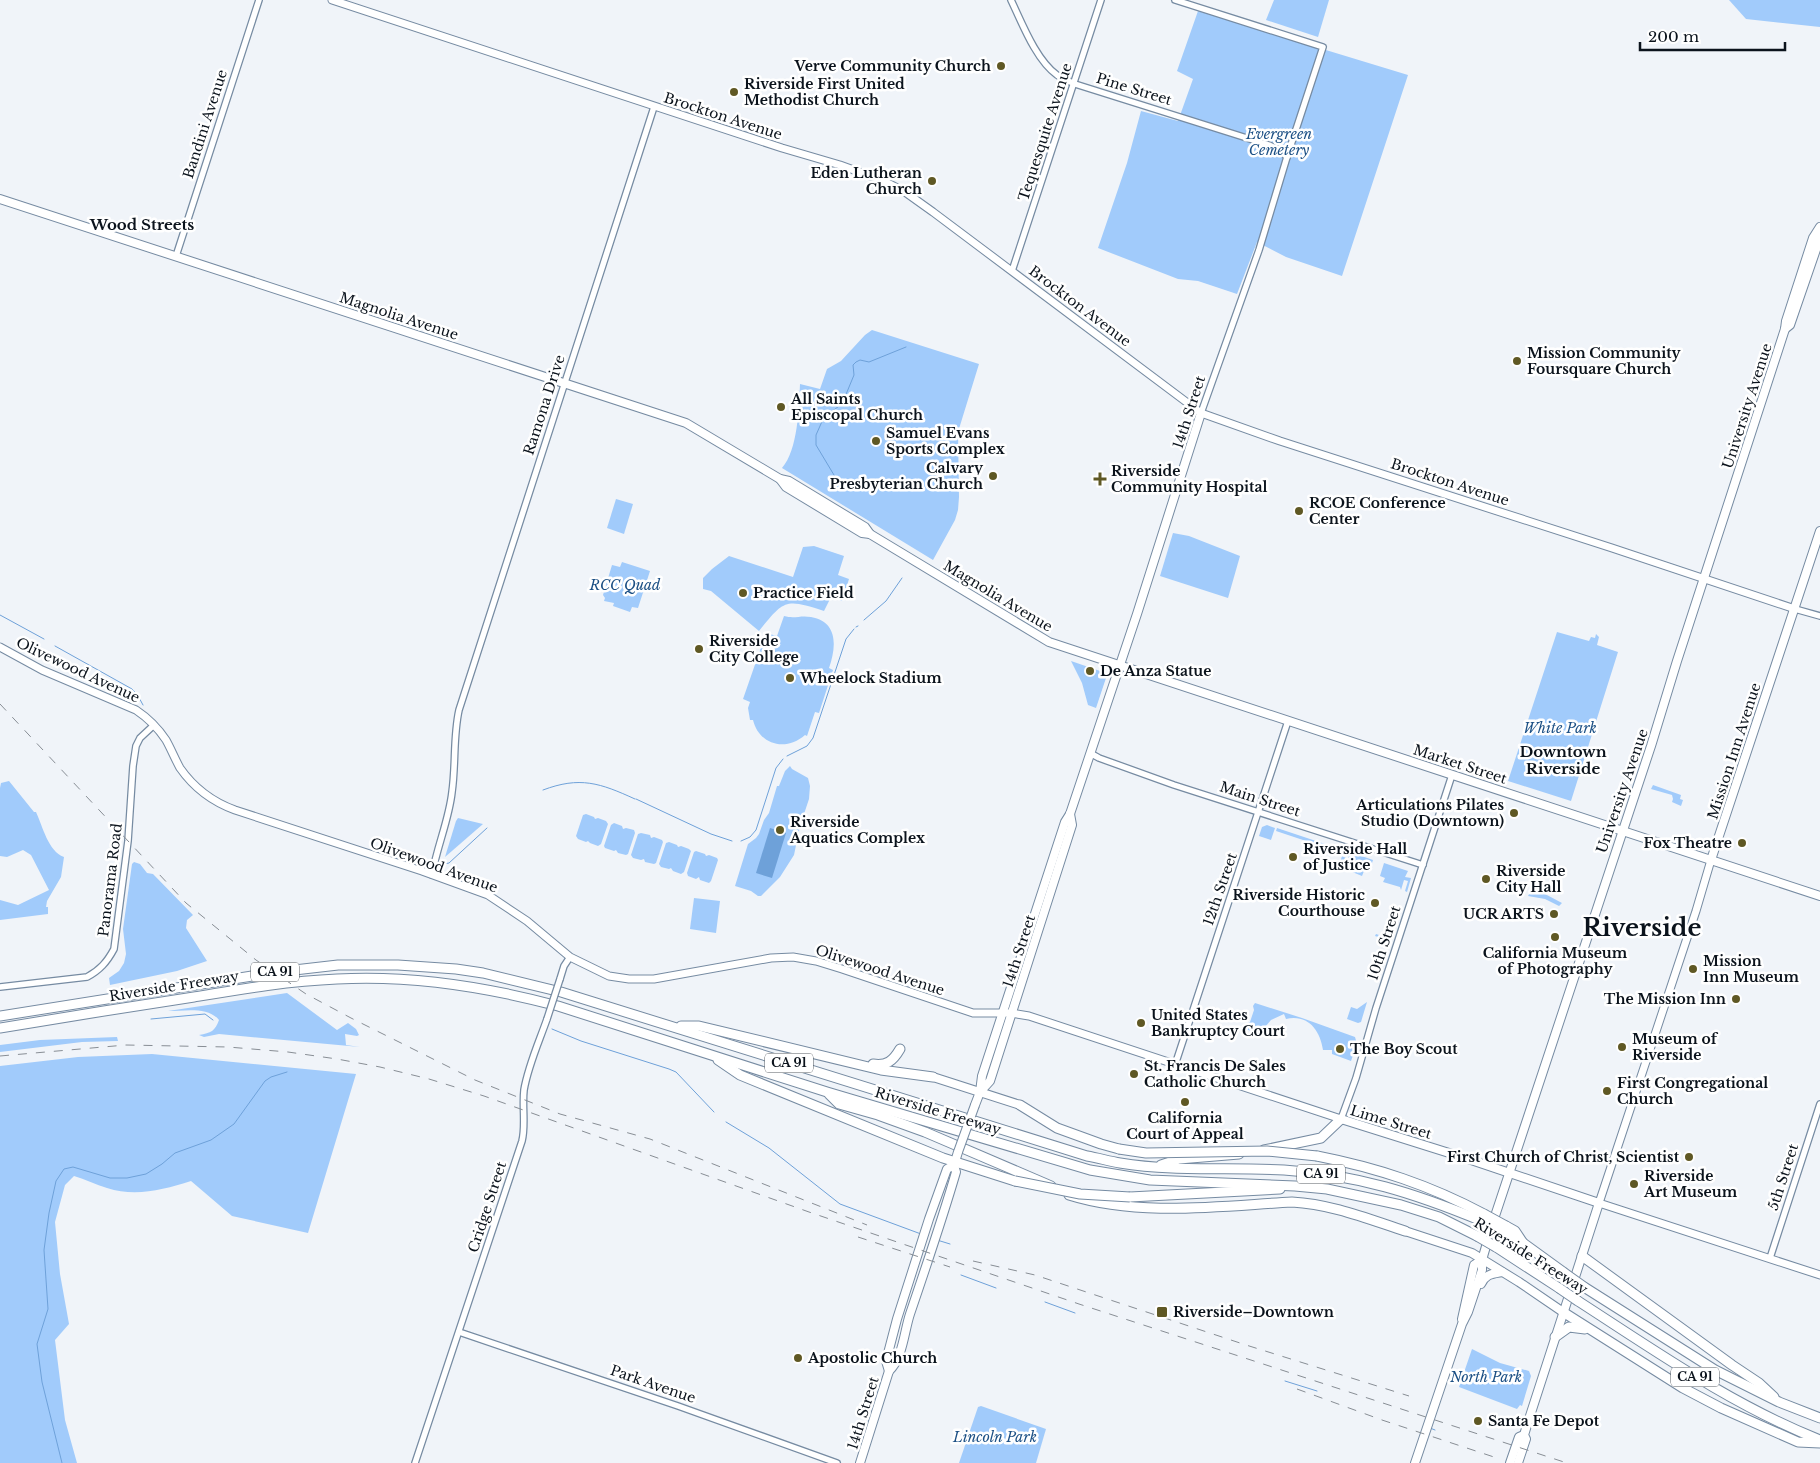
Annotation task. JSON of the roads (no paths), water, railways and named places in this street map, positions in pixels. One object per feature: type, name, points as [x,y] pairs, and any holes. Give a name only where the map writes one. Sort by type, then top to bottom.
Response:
[{"type":"highway","name":"Riverside Freeway","points":[[0,1016],[277,972],[338,965],[398,966],[483,973],[561,992],[1087,1156],[1120,1163],[1154,1167],[1285,1170],[1351,1178],[1406,1192],[1483,1217],[1504,1230],[1515,1232],[1523,1243],[1584,1287],[1715,1370],[1779,1402],[1820,1418]]},
{"type":"highway","name":"Riverside Freeway","points":[[0,1028],[278,984],[338,978],[406,980],[456,985],[546,1003],[827,1092],[1090,1170],[1150,1180],[1296,1186],[1336,1191],[1401,1205],[1439,1217],[1496,1247],[1698,1379],[1745,1406],[1820,1441]]},
{"type":"highway","points":[[670,1026],[698,1026],[850,1063],[900,1074],[933,1078]]},
{"type":"highway","points":[[850,1063],[857,1061],[884,1065],[892,1061],[900,1049]]},
{"type":"highway","points":[[710,1054],[740,1075],[954,1164],[1015,1181],[1080,1194],[1130,1197],[1272,1191],[1296,1186]]},
{"type":"highway","points":[[827,1092],[839,1104],[878,1115],[925,1132],[1069,1195],[1087,1201],[1144,1209],[1292,1202],[1310,1203],[1333,1208],[1405,1231]]},
{"type":"highway","points":[[1020,1105],[1058,1128],[1119,1149],[1146,1153],[1267,1151],[1317,1156],[1361,1165],[1394,1175],[1439,1193],[1483,1217]]},
{"type":"highway","points":[[1154,1167],[1179,1159],[1239,1154],[1321,1138],[1341,1120]]},
{"type":"highway","points":[[1582,1256],[1759,1383],[1779,1402]]},
{"type":"highway","points":[[1563,1312],[1683,1388],[1721,1408],[1798,1442],[1820,1441]]},
{"type":"highway","points":[[1556,1337],[1569,1327],[1588,1329]]},
{"type":"main road","name":"Brockton Avenue","points":[[332,0],[782,148],[840,165],[884,182],[905,192],[1201,413],[1794,609]]},
{"type":"main road","name":"Magnolia Avenue","points":[[0,199],[686,423],[780,479],[786,487],[862,533],[870,534],[1041,638],[1120,666]]},
{"type":"main road","name":"University Avenue","points":[[1415,1463],[1482,1270],[1482,1260],[1509,1172],[1651,746],[1703,579],[1785,330],[1785,323],[1813,238],[1820,227]]},
{"type":"main road","name":"University Avenue","points":[[1785,330],[1790,325],[1820,238]]},
{"type":"main road","name":"14th Street","points":[[860,1463],[889,1371],[896,1364],[942,1220],[956,1172],[954,1164],[958,1152],[980,1092],[990,1081],[1007,1014],[1065,822],[1070,814],[1120,666],[1201,413]]},
{"type":"main road","name":"Mission Inn Avenue","points":[[1518,1463],[1526,1439],[1524,1435],[1563,1312],[1820,531]]},
{"type":"main road","name":"Olivewood Avenue","points":[[0,647],[42,670],[136,710],[154,725],[166,740],[181,769],[201,791],[215,801],[245,814],[432,874],[480,892],[527,921],[570,957],[609,976],[641,979],[669,977],[771,958],[793,957],[816,961],[842,969],[973,1014],[1007,1014]]},
{"type":"main road","name":"Market Street","points":[[1120,666],[1820,896]]},
{"type":"main road","name":"14th Street","points":[[1007,1014],[1040,929],[1072,825],[1070,814]]},
{"type":"main road","points":[[1040,929],[1036,926],[1041,909],[1041,898]]},
{"type":"main road","name":"Lime Street","points":[[1007,1014],[1029,1016],[1341,1120],[1509,1172],[1820,1275]]},
{"type":"main road","points":[[933,1078],[1020,1105]]},
{"type":"main road","name":"14th Street","points":[[889,1371],[886,1361],[897,1320],[947,1169],[954,1164]]},
{"type":"main road","points":[[1405,1231],[1472,1253],[1563,1312]]},
{"type":"main road","name":"University Avenue","points":[[1462,1324],[1463,1310],[1474,1264],[1482,1260]]},
{"type":"main road","points":[[1474,1293],[1478,1291],[1486,1276],[1502,1272]]},
{"type":"main road","name":"Mission Inn Avenue","points":[[1510,1463],[1519,1437],[1524,1435]]},
{"type":"street","name":"Bandini Avenue","points":[[176,256],[259,0]]},
{"type":"street","name":"Pine Street","points":[[1011,0],[1046,64],[1055,74],[1075,84],[1269,145],[1281,150],[1287,157]]},
{"type":"street","name":"Tequesquite Avenue","points":[[1012,271],[1075,84],[1101,0]]},
{"type":"street","name":"14th Street","points":[[1175,0],[1324,47],[1287,157],[1259,250],[1201,413]]},
{"type":"street","name":"Ramona Drive","points":[[432,874],[450,810],[454,772],[454,740],[458,710],[654,106]]},
{"type":"street","name":"Brockton Avenue","points":[[1794,609],[1820,616]]},
{"type":"street","name":"12th Street","points":[[1176,1065],[1288,721]]},
{"type":"street","name":"Panorama Road","points":[[0,987],[87,977],[95,973],[109,958],[114,949],[128,841],[132,766],[136,746],[140,738],[154,725]]},
{"type":"street","name":"Main Street","points":[[1090,753],[1162,781],[1423,865]]},
{"type":"street","name":"10th Street","points":[[1341,1120],[1452,775]]},
{"type":"street","name":"Cridge Street","points":[[415,1463],[522,1142],[524,1133],[523,1100],[526,1084],[564,966],[570,957]]},
{"type":"street","name":"5th Street","points":[[1770,1258],[1820,1104]]},
{"type":"street","name":"Park Avenue","points":[[459,1332],[838,1463]]},
{"type":"waterway","points":[[837,480],[816,445],[816,435],[824,417],[842,404],[854,375],[853,365],[856,362],[860,360],[869,362],[906,347]]},
{"type":"waterway","points":[[864,620],[886,601],[902,578]]},
{"type":"waterway","points":[[0,615],[44,639]]},
{"type":"waterway","points":[[787,756],[807,746],[813,738],[846,639],[854,629]]},
{"type":"waterway","points":[[55,646],[132,689],[143,705]]},
{"type":"waterway","points":[[741,841],[750,837],[756,830],[776,768],[783,759]]},
{"type":"waterway","points":[[543,790],[568,783],[590,783],[635,799]]},
{"type":"waterway","points":[[636,799],[711,834],[732,841]]},
{"type":"waterway","points":[[444,864],[449,863],[487,828]]},
{"type":"waterway","points":[[151,1019],[205,1014],[213,1020]]},
{"type":"waterway","points":[[552,1029],[581,1041],[676,1072],[714,1112]]},
{"type":"waterway","points":[[62,1463],[42,1382],[37,1344],[48,1309],[44,1250],[56,1181],[64,1169],[73,1167],[110,1178],[127,1178],[146,1174],[175,1153],[211,1140],[234,1124],[265,1081],[287,1072]]},
{"type":"waterway","points":[[726,1122],[769,1148],[840,1204],[921,1234]]},
{"type":"waterway","points":[[937,1240],[950,1244]]},
{"type":"waterway","points":[[961,1275],[996,1288]]},
{"type":"waterway","points":[[1045,1302],[1075,1313]]},
{"type":"waterway","points":[[1285,1381],[1317,1391]]},
{"type":"waterway","points":[[1430,1428],[1435,1430]]},
{"type":"railway","points":[[0,704],[186,903],[256,960],[306,994],[475,1080],[560,1114],[650,1139],[867,1225]]},
{"type":"railway","points":[[0,1056],[126,1045],[228,1047],[288,1052],[337,1059],[429,1079],[484,1096],[809,1212],[1079,1304],[1567,1463]]},
{"type":"railway","points":[[858,1237],[950,1267]]},
{"type":"railway","points":[[973,1261],[1035,1275],[1246,1345],[1409,1396]]},
{"type":"railway","points":[[1297,1389],[1382,1420],[1500,1459]]},
{"type":"place","name":"Verve Community Church","points":[[1001,66]]},
{"type":"place","name":"Riverside First United Methodist Church","points":[[734,92]]},
{"type":"place","name":"Eden Lutheran Church","points":[[932,181]]},
{"type":"place","name":"Mission Community Foursquare Church","points":[[1517,361]]},
{"type":"place","name":"All Saints Episcopal Church","points":[[781,407]]},
{"type":"place","name":"Samuel Evans Sports Complex","points":[[876,441]]},
{"type":"place","name":"Calvary Presbyterian Church","points":[[993,476]]},
{"type":"place","name":"Riverside Community Hospital","points":[[1100,479]]},
{"type":"place","name":"RCOE Conference Center","points":[[1299,511]]},
{"type":"place","name":"Practice Field","points":[[743,593]]},
{"type":"place","name":"Riverside City College","points":[[699,649]]},
{"type":"place","name":"De Anza Statue","points":[[1090,671]]},
{"type":"place","name":"Wheelock Stadium","points":[[790,678]]},
{"type":"place","name":"Articulations Pilates Studio (Downtown)","points":[[1514,813]]},
{"type":"place","name":"Riverside Aquatics Complex","points":[[780,830]]},
{"type":"place","name":"Fox Theatre","points":[[1742,843]]},
{"type":"place","name":"Riverside Hall of Justice","points":[[1293,857]]},
{"type":"place","name":"Riverside City Hall","points":[[1486,879]]},
{"type":"place","name":"Riverside Historic Courthouse","points":[[1375,903]]},
{"type":"place","name":"UCR ARTS","points":[[1554,914]]},
{"type":"place","name":"California Museum of Photography","points":[[1555,937]]},
{"type":"place","name":"Mission Inn Museum","points":[[1693,969]]},
{"type":"place","name":"The Mission Inn","points":[[1736,999]]},
{"type":"place","name":"United States Bankruptcy Court","points":[[1141,1023]]},
{"type":"place","name":"Museum of Riverside","points":[[1622,1047]]},
{"type":"place","name":"The Boy Scout","points":[[1340,1049]]},
{"type":"place","name":"St. Francis De Sales Catholic Church","points":[[1134,1074]]},
{"type":"place","name":"First Congregational Church","points":[[1607,1091]]},
{"type":"place","name":"California Court of Appeal","points":[[1185,1102]]},
{"type":"place","name":"First Church of Christ, Scientist","points":[[1689,1157]]},
{"type":"place","name":"Riverside Art Museum","points":[[1634,1184]]},
{"type":"place","name":"Riverside–Downtown","points":[[1162,1312]]},
{"type":"place","name":"Apostolic Church","points":[[798,1358]]},
{"type":"place","name":"Santa Fe Depot","points":[[1478,1421]]},
{"type":"district","name":"Wood Streets","points":[[142,225]]},
{"type":"district","name":"Downtown Riverside","points":[[1563,760]]},
{"type":"district","name":"Riverside","points":[[1642,928]]},
{"type":"park label","name":"Evergreen Cemetery","points":[[1279,142]]},
{"type":"park label","name":"RCC Quad","points":[[625,585]]},
{"type":"park label","name":"White Park","points":[[1560,728]]},
{"type":"park label","name":"North Park","points":[[1486,1377]]},
{"type":"park label","name":"Lincoln Park","points":[[995,1437]]}]
